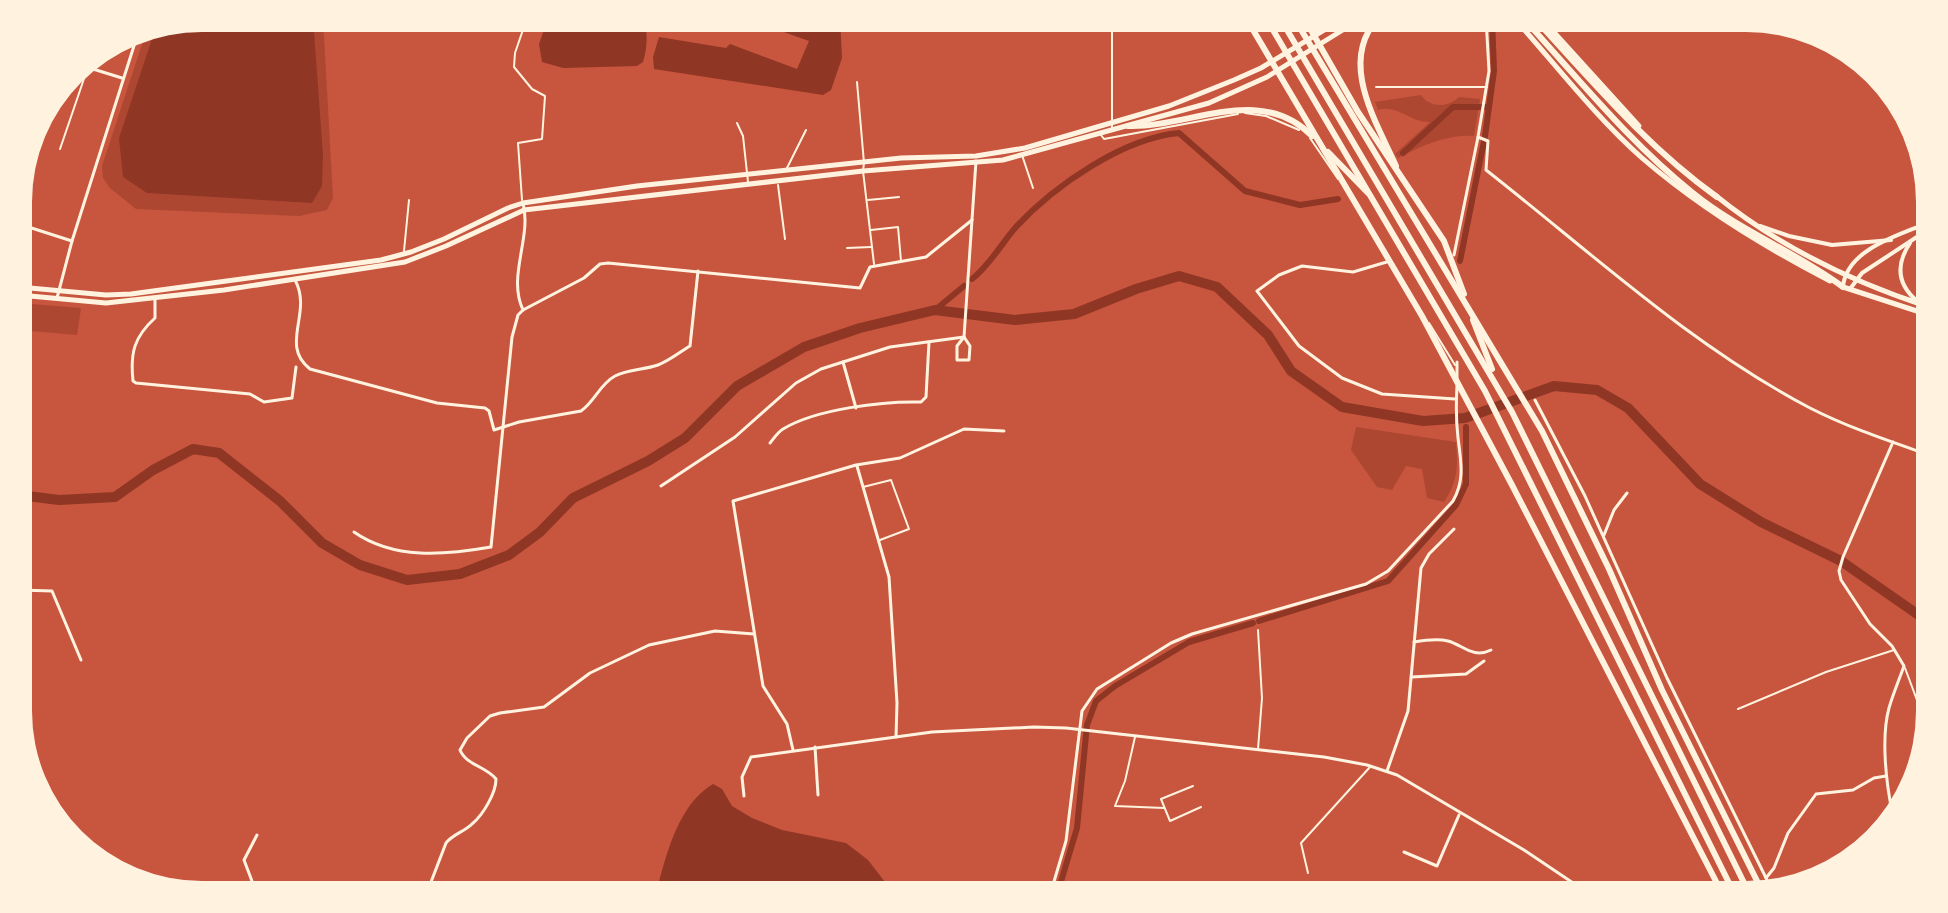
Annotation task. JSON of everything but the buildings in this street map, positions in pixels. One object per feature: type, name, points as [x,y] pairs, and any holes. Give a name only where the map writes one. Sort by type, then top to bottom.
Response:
[{"type":"highway","points":[[1254,32],[1422,316],[1716,881]]},
{"type":"highway","points":[[1274,32],[1485,391],[1728,881]]},
{"type":"highway","points":[[1288,32],[1512,412],[1743,881]]},
{"type":"highway","points":[[1303,32],[1542,431],[1662,690],[1757,881]]},
{"type":"highway","points":[[1312,32],[1358,112],[1444,241],[1497,385]]},
{"type":"highway","points":[[1367,32],[1359,63],[1362,85],[1403,180]]},
{"type":"highway","points":[[1536,32],[1663,168],[1722,214],[1846,288]]},
{"type":"highway","points":[[1547,32],[1670,161],[1717,197]]},
{"type":"highway","points":[[1128,126],[1143,127],[1224,110],[1263,111],[1301,125],[1375,200]]},
{"type":"main road","points":[[776,177],[785,172],[901,158],[976,159],[1025,148],[1169,106],[1261,68],[1321,32]]},
{"type":"main road","points":[[32,288],[106,295],[131,294],[381,260],[524,207],[637,186],[863,171],[1022,155],[1209,103],[1267,77],[1343,32]]},
{"type":"main road","points":[[1526,32],[1612,128],[1686,194],[1742,234],[1846,288],[1916,311]]},
{"type":"main road","points":[[1553,32],[1621,108],[1717,197],[1755,224],[1844,276],[1916,303]]},
{"type":"main road","points":[[32,296],[106,303],[155,299],[405,262],[486,228],[524,207]]},
{"type":"main road","points":[[483,220],[486,228]]},
{"type":"main road","points":[[294,272],[295,280]]},
{"type":"street","points":[[1454,255],[1487,87],[1487,32]]},
{"type":"street","points":[[57,299],[133,47]]},
{"type":"street","points":[[96,70],[122,78]]},
{"type":"street","points":[[1478,137],[1488,141],[1486,170],[1671,320],[1745,371],[1812,409],[1916,450]]},
{"type":"street","points":[[964,337],[970,346],[969,360],[957,360],[957,346],[964,337],[965,329],[976,159]]},
{"type":"street","points":[[523,310],[517,287],[524,207]]},
{"type":"street","points":[[354,532],[365,540],[415,553],[444,555],[491,547],[512,337],[518,315],[584,278],[600,264],[860,288],[867,270],[875,265],[901,263],[933,253],[972,220]]},
{"type":"street","points":[[1755,224],[1789,236],[1832,245],[1891,240]]},
{"type":"street","points":[[32,228],[72,241]]},
{"type":"street","points":[[1846,288],[1844,276],[1864,252],[1916,229]]},
{"type":"street","points":[[1846,288],[1862,273],[1916,238]]},
{"type":"street","points":[[1911,241],[1902,255],[1899,268],[1906,290],[1916,300]]},
{"type":"street","points":[[1390,261],[1353,272],[1302,266],[1279,275],[1257,291],[1299,346],[1342,378],[1382,394],[1457,401]]},
{"type":"street","points":[[295,280],[302,297],[295,350],[301,362],[310,369],[437,403],[485,408],[489,411],[494,430],[581,411],[589,405],[601,386],[619,373],[660,365],[690,346],[698,271]]},
{"type":"street","points":[[155,299],[155,318],[142,330],[135,344],[132,370],[136,383],[250,394],[264,402],[292,398],[296,367]]},
{"type":"street","points":[[661,486],[735,437],[796,383],[821,369],[890,347],[964,337]]},
{"type":"street","points":[[770,443],[780,430],[800,421],[881,402],[921,402],[926,397],[929,342]]},
{"type":"street","points":[[843,362],[856,408]]},
{"type":"street","points":[[1054,881],[1066,841],[1082,711],[1097,689],[1171,643],[1254,615],[1366,584],[1388,571],[1459,491],[1462,468],[1457,365]]},
{"type":"street","points":[[1535,400],[1604,535],[1667,678],[1766,878],[1774,868],[1788,833],[1816,794],[1853,790],[1874,778],[1887,776]]},
{"type":"street","points":[[793,750],[787,724],[763,686],[733,501],[856,465],[900,458],[964,429],[1004,431]]},
{"type":"street","points":[[1890,800],[1887,776],[1888,710],[1904,666],[1870,624],[1841,580],[1839,571],[1893,442]]},
{"type":"street","points":[[856,465],[889,577],[897,703],[896,737]]},
{"type":"street","points":[[1604,535],[1614,510],[1627,493]]},
{"type":"street","points":[[1387,771],[1406,719],[1421,568],[1429,554],[1454,529]]},
{"type":"street","points":[[32,590],[52,591],[81,660]]},
{"type":"street","points":[[431,881],[446,843],[452,836],[474,824],[496,787],[492,774],[463,756],[460,750],[467,738],[490,716],[544,707],[590,673],[649,645],[715,631],[754,634]]},
{"type":"street","points":[[1414,642],[1446,641],[1465,651],[1481,654],[1491,650]]},
{"type":"street","points":[[1412,677],[1466,674],[1484,661]]},
{"type":"street","points":[[744,796],[742,777],[751,757],[985,728],[1080,729],[1315,756],[1371,766],[1387,771],[1524,850],[1570,881]]},
{"type":"street","points":[[815,747],[818,795]]},
{"type":"street","points":[[1404,852],[1437,866],[1459,813]]},
{"type":"street","points":[[252,881],[244,860],[257,835]]},
{"type":"lane","points":[[522,32],[514,67],[532,89],[545,96],[542,139],[518,143],[524,207]]},
{"type":"lane","points":[[1112,32],[1112,131]]},
{"type":"lane","points":[[60,149],[83,81]]},
{"type":"lane","points":[[857,82],[863,171],[875,265]]},
{"type":"lane","points":[[1376,87],[1487,87]]},
{"type":"lane","points":[[1100,134],[1104,139],[1244,113],[1266,116],[1307,133],[1457,365]]},
{"type":"lane","points":[[737,123],[743,136],[748,180]]},
{"type":"lane","points":[[785,172],[806,130]]},
{"type":"lane","points":[[1022,155],[1033,188]]},
{"type":"lane","points":[[776,177],[785,239]]},
{"type":"lane","points":[[866,200],[899,197]]},
{"type":"lane","points":[[404,254],[409,200]]},
{"type":"lane","points":[[870,230],[898,227],[901,263]]},
{"type":"lane","points":[[847,248],[872,247]]},
{"type":"lane","points":[[862,487],[891,480],[909,529],[879,541]]},
{"type":"lane","points":[[1258,630],[1262,698],[1258,750]]},
{"type":"lane","points":[[1738,709],[1826,672],[1894,650]]},
{"type":"lane","points":[[1904,666],[1916,698]]},
{"type":"lane","points":[[1135,736],[1125,781],[1115,806],[1164,808]]},
{"type":"lane","points":[[1308,873],[1301,843],[1371,766]]},
{"type":"lane","points":[[1193,786],[1161,799],[1164,808],[1170,821],[1201,807]]},
{"type":"shaded area","points":[[314,32],[323,155],[322,186],[312,203],[147,193],[123,177],[119,138],[152,40],[180,33]]},
{"type":"shaded area","points":[[324,32],[333,198],[327,210],[299,216],[136,209],[110,188],[103,178],[102,166],[142,43],[180,33]]},
{"type":"shaded area","points":[[543,32],[646,32],[647,39],[643,62],[637,66],[563,68],[542,62],[539,44]]},
{"type":"shaded area","points":[[784,32],[841,32],[842,58],[831,90],[823,95],[654,69],[653,57],[659,37],[726,48],[730,44],[797,69],[809,41]]},
{"type":"shaded area","points":[[1421,95],[1439,105],[1459,97],[1480,99],[1474,136],[1444,139],[1398,158],[1395,154],[1430,122],[1416,120],[1392,109],[1378,110],[1375,102]]},
{"type":"shaded area","points":[[32,304],[81,308],[77,335],[32,331]]},
{"type":"shaded area","points":[[1356,427],[1456,442],[1456,473],[1444,502],[1427,498],[1422,469],[1406,466],[1392,490],[1377,487],[1351,450]]},
{"type":"shaded area","points":[[713,784],[722,789],[732,806],[752,818],[782,830],[846,843],[868,860],[884,881],[659,881],[676,829],[702,792]]},
{"type":"waterway","points":[[1460,261],[1485,136],[1494,71],[1493,32]]},
{"type":"waterway","points":[[1403,153],[1453,107],[1489,107]]},
{"type":"waterway","points":[[972,279],[1016,227],[1050,196],[1091,166],[1135,144],[1157,137],[1179,133],[1245,191],[1300,205],[1338,199]]},
{"type":"waterway","points":[[32,497],[59,500],[115,497],[153,470],[193,449],[219,453],[280,501],[322,543],[360,565],[407,580],[460,574],[509,555],[540,532],[573,498],[648,461],[685,438],[737,386],[804,347],[860,328],[935,310],[1015,320],[1074,314],[1136,289],[1179,276],[1217,287],[1268,335],[1291,371],[1342,407],[1423,421],[1465,418],[1554,386],[1597,390],[1628,408],[1700,484],[1761,522],[1841,561],[1916,613]]},
{"type":"waterway","points":[[935,310],[964,286]]},
{"type":"waterway","points":[[1259,621],[1388,581],[1456,505],[1466,484],[1466,427]]},
{"type":"waterway","points":[[1061,881],[1077,828],[1087,725],[1096,701],[1115,686],[1189,642],[1253,623]]}]
